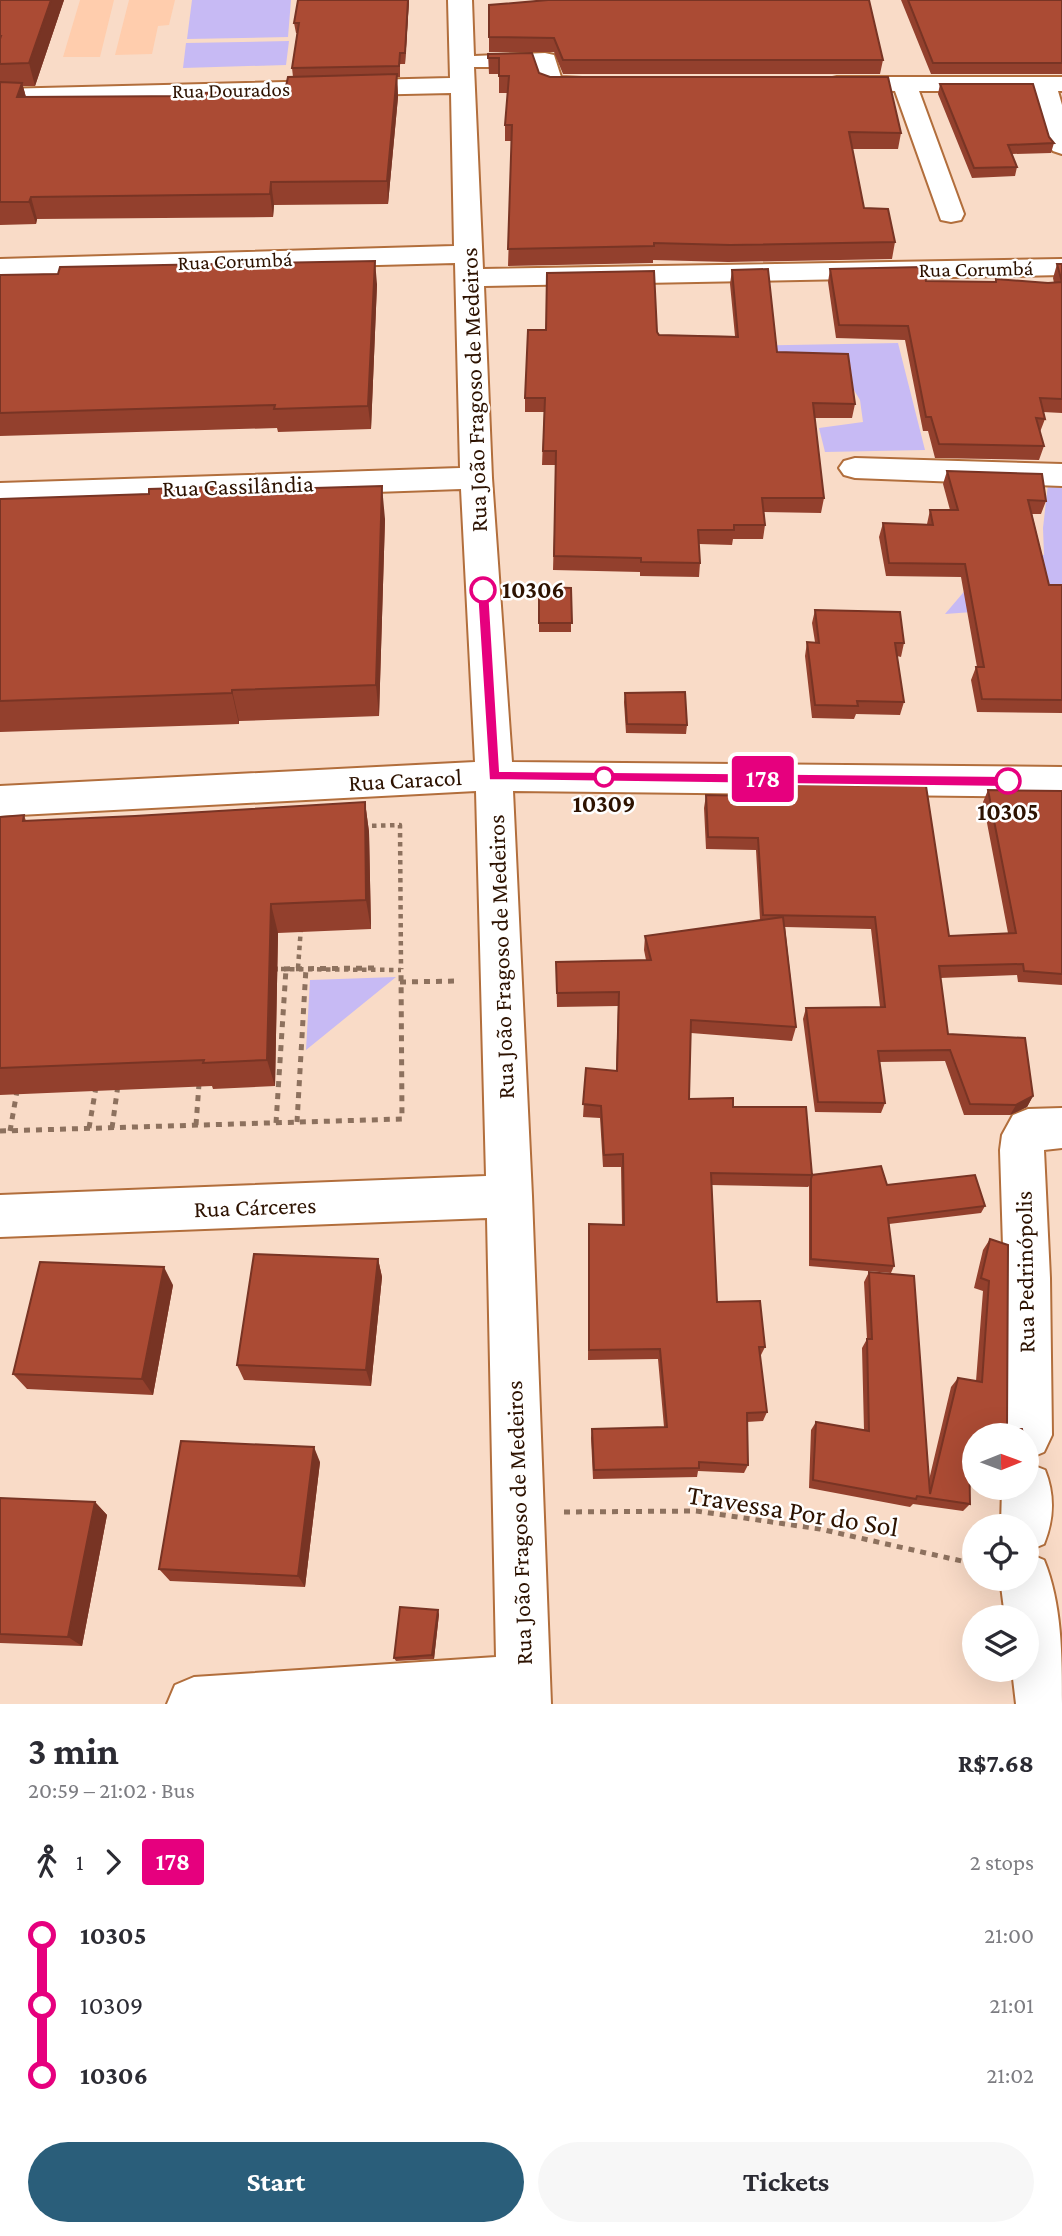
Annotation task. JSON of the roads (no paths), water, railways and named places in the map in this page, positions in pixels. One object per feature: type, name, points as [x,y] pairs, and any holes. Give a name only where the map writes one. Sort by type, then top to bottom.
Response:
[{"type":"street","name":"Rua João Fragoso de Medeiros","points":[[468,7],[462,73],[476,478],[494,776],[502,980],[524,1693]]},
{"type":"street","name":"Rua Dourados","points":[[0,96],[462,73],[545,60],[550,84],[618,84]]},
{"type":"street","points":[[904,83],[951,214]]},
{"type":"street","points":[[809,84],[1052,84],[1062,146]]},
{"type":"street","name":"Rua Corumbá","points":[[0,267],[1062,267]]},
{"type":"street","points":[[855,468],[1062,475]]},
{"type":"street","name":"Rua Cassilândia","points":[[0,494],[476,478]]},
{"type":"street","name":"Rua Caracol","points":[[0,801],[494,776],[1062,782]]},
{"type":"street","name":"Rua Pedrinópolis","points":[[1027,1423],[1027,1278],[1022,1150],[1024,1135],[1028,1129],[1055,1127]]},
{"type":"street","name":"Rua Cárceres","points":[[0,1216],[510,1196]]},
{"type":"street","points":[[1028,1591],[1043,1704]]},
{"type":"street","points":[[194,1704],[524,1693]]},
{"type":"place","name":"10306","points":[[483,590]]},
{"type":"place","name":"10309","points":[[604,777]]},
{"type":"place","name":"10305","points":[[1008,781]]}]
